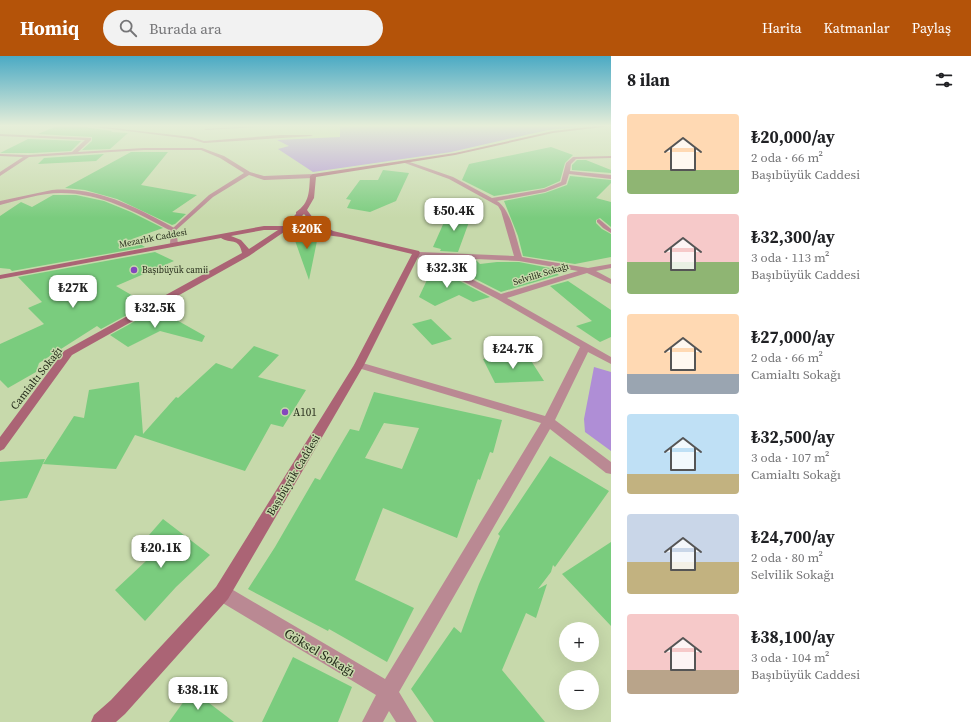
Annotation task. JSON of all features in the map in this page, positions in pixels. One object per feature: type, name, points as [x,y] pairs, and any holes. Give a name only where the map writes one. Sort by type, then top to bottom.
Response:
[{"type":"main road","points":[[287,227],[304,210],[312,199],[313,176],[443,156]]},
{"type":"main road","points":[[264,228],[304,210]]},
{"type":"main road","points":[[304,210],[311,219],[333,233]]},
{"type":"main road","points":[[287,227],[333,233],[416,253]]},
{"type":"main road","name":"Mezarlık Caddesi","points":[[0,277],[264,228],[287,227]]},
{"type":"main road","name":"Camialtı Sokağı","points":[[0,446],[68,354],[246,254],[287,227]]},
{"type":"main road","points":[[174,244],[227,238],[240,242],[244,246],[246,254]]},
{"type":"main road","name":"Başıbüyük Caddesi","points":[[101,722],[118,707],[222,593],[359,365],[416,253]]},
{"type":"street","points":[[0,174],[28,156]]},
{"type":"street","points":[[220,156],[248,173],[264,178],[313,176]]},
{"type":"street","points":[[493,200],[545,190],[564,184],[569,163],[575,158],[611,157]]},
{"type":"street","points":[[406,162],[451,178],[500,205],[504,211],[519,259]]},
{"type":"street","points":[[566,172],[611,178]]},
{"type":"street","points":[[174,244],[174,230],[211,196],[248,173]]},
{"type":"street","points":[[0,203],[42,193],[76,192],[97,196],[120,203],[146,214],[174,230]]},
{"type":"street","points":[[416,253],[519,259],[588,270],[611,282]]},
{"type":"street","points":[[416,253],[500,297],[611,361]]},
{"type":"street","points":[[588,270],[611,266]]},
{"type":"street","name":"Selvilik Sokağı","points":[[500,297],[588,270]]},
{"type":"street","points":[[372,722],[388,692],[548,421],[586,346]]},
{"type":"street","points":[[359,365],[548,421],[611,469]]},
{"type":"street","name":"Göksel Sokağı","points":[[222,593],[388,692],[407,722]]},
{"type":"lane","points":[[599,221],[611,231]]},
{"type":"shaded area","points":[[289,156],[423,156],[313,172]]},
{"type":"shaded area","points":[[594,367],[611,372],[611,451],[585,432],[584,419]]},
{"type":"building","points":[[102,156],[96,161],[38,164],[44,158]]},
{"type":"building","points":[[124,156],[165,156],[141,185],[197,195],[172,212],[186,214],[172,225],[117,199],[85,190],[65,188]]},
{"type":"building","points":[[507,156],[572,156],[565,163],[560,181],[544,188],[494,196],[462,180],[469,164]]},
{"type":"building","points":[[577,160],[586,160],[611,170],[611,173],[572,170],[572,165]]},
{"type":"building","points":[[383,170],[409,173],[396,201],[370,212],[347,208],[351,200],[346,199],[360,180],[378,180]]},
{"type":"building","points":[[570,176],[611,180],[611,183],[596,198],[611,202],[611,227],[600,218],[596,220],[596,223],[602,229],[611,234],[611,257],[575,264],[523,256],[518,236],[504,201],[545,193],[567,185]]},
{"type":"building","points":[[53,195],[76,195],[104,201],[131,212],[163,228],[132,239],[145,247],[12,271],[10,269],[0,268],[0,216],[21,202],[32,207]]},
{"type":"building","points":[[461,207],[473,211],[458,252],[440,251],[441,249],[433,247],[445,220],[454,222]]},
{"type":"building","points":[[293,235],[318,236],[309,280]]},
{"type":"building","points":[[155,252],[174,261],[116,286],[147,304],[101,329],[97,326],[39,363],[36,372],[8,388],[0,380],[0,344],[44,324],[28,308],[42,302],[18,277]]},
{"type":"building","points":[[436,259],[456,260],[454,264],[477,261],[480,264],[519,262],[555,269],[551,269],[559,275],[501,292]]},
{"type":"building","points":[[433,267],[490,297],[473,302],[459,295],[435,306],[419,297]]},
{"type":"building","points":[[568,281],[611,310],[611,337],[600,342],[576,326],[592,321],[550,286]]},
{"type":"building","points":[[157,309],[205,336],[202,342],[160,331],[128,347],[110,335]]},
{"type":"building","points":[[431,319],[452,339],[432,345],[412,324]]},
{"type":"building","points":[[254,346],[279,355],[258,377],[306,390],[283,427],[271,424],[245,471],[135,435],[116,469],[43,464],[74,416],[84,418],[89,390],[139,382],[143,434],[176,397],[178,398],[216,363],[232,369]]},
{"type":"building","points":[[528,356],[544,381],[495,383],[483,359]]},
{"type":"building","points":[[374,392],[502,420],[493,453],[490,452],[480,480],[478,479],[457,538],[383,508],[355,580],[414,608],[387,662],[329,629],[328,631],[248,589],[275,547],[315,478],[320,480],[350,429],[359,431]],"holes":[[[384,423],[419,428],[402,469],[365,458]]]},
{"type":"building","points":[[550,456],[609,491],[555,567],[553,565],[551,572],[538,589],[547,584],[536,618],[526,613],[502,670],[545,722],[434,722],[411,689],[454,627],[461,633],[479,584],[500,536],[498,534]]},
{"type":"building","points":[[45,459],[27,498],[0,501],[0,462]]},
{"type":"building","points":[[163,519],[210,555],[176,587],[145,621],[115,590],[146,561],[139,554],[155,540],[149,535]]},
{"type":"building","points":[[611,542],[611,626],[562,574]]},
{"type":"building","points":[[293,657],[352,687],[338,722],[262,722]]},
{"type":"building","points":[[192,690],[234,722],[169,722]]},
{"type":"place","name":"Başıbüyük camii","points":[[134,270]]},
{"type":"place","name":"A101","points":[[285,412]]}]
